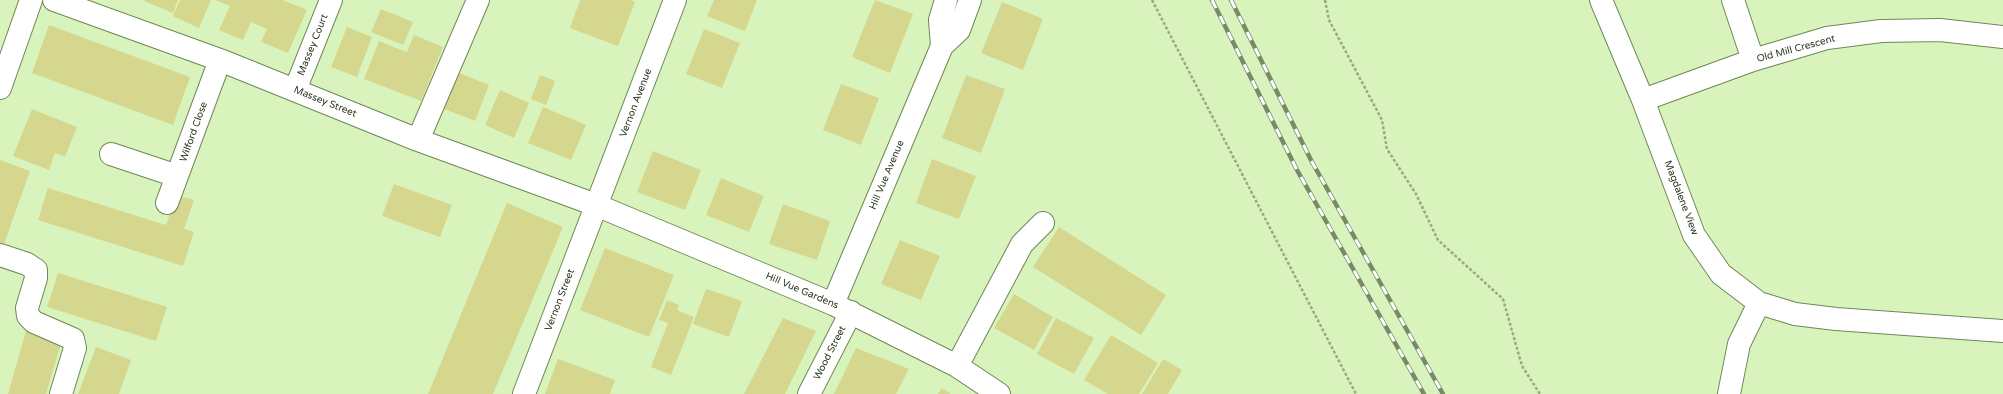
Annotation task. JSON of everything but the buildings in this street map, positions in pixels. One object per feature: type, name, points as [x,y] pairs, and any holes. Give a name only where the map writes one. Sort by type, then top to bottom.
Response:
[{"type":"street","points":[[0,88],[31,0]]},
{"type":"street","name":"Massey Street","points":[[54,0],[220,60],[418,140],[596,205]]},
{"type":"street","name":"Massey Court","points":[[295,90],[331,0]]},
{"type":"street","points":[[418,140],[478,0]]},
{"type":"street","name":"Vernon Avenue","points":[[596,205],[675,0]]},
{"type":"street","points":[[942,46],[940,20],[946,0]]},
{"type":"street","points":[[942,46],[959,30],[970,0]]},
{"type":"street","name":"Magdalene View","points":[[1601,0],[1644,100],[1694,236],[1721,274],[1759,303],[1794,314],[1836,319],[2003,331]]},
{"type":"street","points":[[1733,0],[1754,60]]},
{"type":"street","name":"Old Mill Crescent","points":[[1644,100],[1754,60],[1827,38],[1881,31],[1940,30],[2003,37]]},
{"type":"street","name":"Hill Vue Avenue","points":[[842,308],[942,46]]},
{"type":"street","name":"Wilford Close","points":[[167,204],[220,60]]},
{"type":"street","points":[[111,154],[177,176]]},
{"type":"street","name":"Hill Vue Gardens","points":[[596,205],[842,308],[957,366],[999,394]]},
{"type":"street","name":"Vernon Street","points":[[524,394],[596,205]]},
{"type":"street","points":[[957,366],[1022,244],[1043,223]]},
{"type":"street","points":[[0,255],[27,264],[36,270],[36,278],[27,308],[28,316],[34,322],[73,339],[75,348],[61,394]]},
{"type":"street","points":[[1729,394],[1739,344],[1759,303]]},
{"type":"street","name":"Wood Street","points":[[809,394],[842,308]]},
{"type":"path","points":[[1152,0],[1356,394]]},
{"type":"path","points":[[1325,0],[1329,20],[1382,120],[1387,149],[1416,194],[1438,240],[1503,299],[1522,366],[1540,394]]},
{"type":"railway","points":[[1212,0],[1297,170],[1424,394]]},
{"type":"railway","points":[[1231,0],[1312,162],[1443,394]]}]
